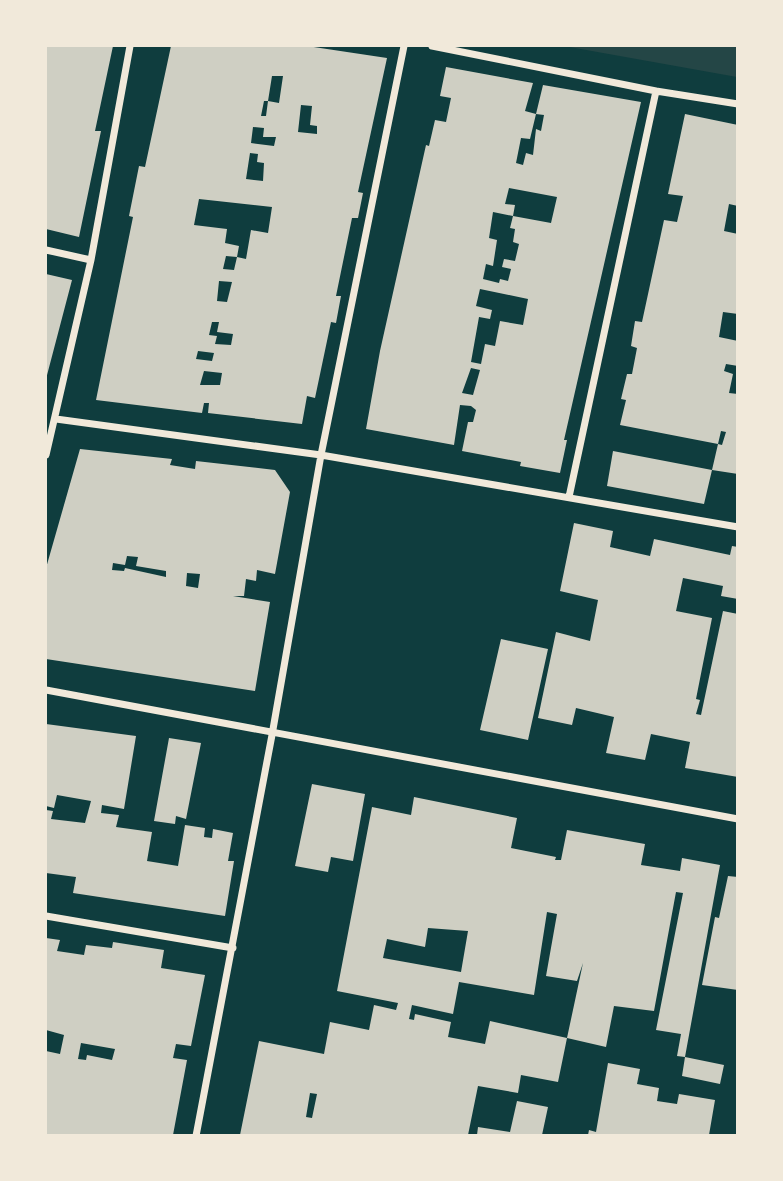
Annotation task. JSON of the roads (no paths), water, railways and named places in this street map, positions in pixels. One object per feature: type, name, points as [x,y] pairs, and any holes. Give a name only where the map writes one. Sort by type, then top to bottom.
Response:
[{"type":"street","points":[[46,455],[91,260],[130,46]]},
{"type":"street","points":[[196,1136],[233,948],[321,455],[404,46]]},
{"type":"street","points":[[432,46],[656,91],[737,104]]},
{"type":"street","points":[[569,497],[656,91]]},
{"type":"street","points":[[46,250],[91,260]]},
{"type":"street","points":[[56,419],[321,455],[737,527]]},
{"type":"street","points":[[46,690],[272,735],[737,819]]},
{"type":"street","points":[[46,916],[233,948]]}]
